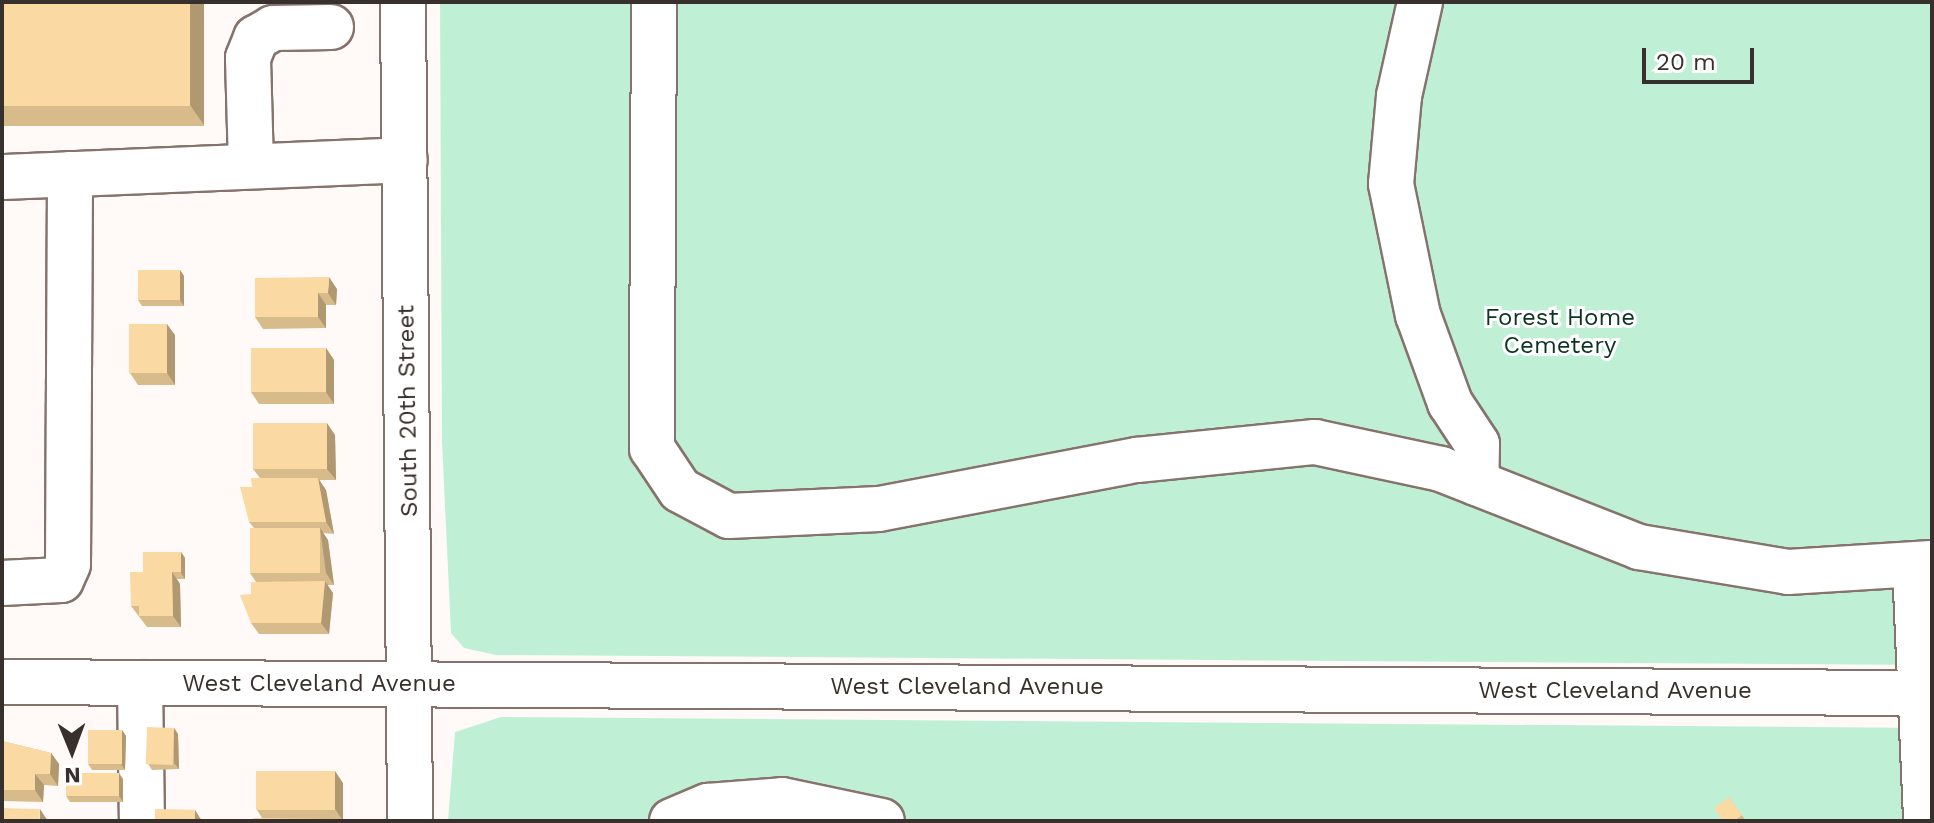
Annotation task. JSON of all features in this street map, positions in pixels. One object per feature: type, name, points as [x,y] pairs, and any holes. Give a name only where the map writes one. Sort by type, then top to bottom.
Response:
[{"type":"street","name":"South 20th Street","points":[[403,2],[410,821]]},
{"type":"street","points":[[654,2],[647,388],[652,448],[680,490],[729,516],[796,517],[879,509],[1137,460],[1315,442],[1476,483],[1639,547],[1788,572],[1924,564],[1926,821]]},
{"type":"street","points":[[1420,2],[1399,96],[1391,184],[1418,315],[1450,403],[1477,444],[1476,483]]},
{"type":"street","points":[[251,166],[248,58],[256,38],[273,28],[331,27]]},
{"type":"street","points":[[2,177],[405,160]]},
{"type":"street","points":[[2,583],[61,580],[68,564],[70,174]]},
{"type":"street","name":"West Cleveland Avenue","points":[[2,682],[1925,693]]},
{"type":"street","points":[[140,683],[142,821]]},
{"type":"street","points":[[672,821],[708,806],[782,800],[882,821]]},
{"type":"green space","name":"Forest Home Cemetery","points":[[440,2],[1932,2],[1932,665],[496,655],[464,648],[451,633],[442,442]]},
{"type":"green space","points":[[501,717],[1932,728],[1932,821],[448,821],[455,732]]},
{"type":"building","points":[[2,2],[190,2],[190,106],[2,106]]},
{"type":"building","points":[[138,270],[180,270],[180,300],[138,300]]},
{"type":"building","points":[[329,277],[328,293],[318,293],[318,317],[255,317],[255,278]]},
{"type":"building","points":[[129,324],[167,324],[167,373],[129,373]]},
{"type":"building","points":[[251,348],[326,348],[326,392],[251,392]]},
{"type":"building","points":[[253,423],[327,423],[327,469],[253,469]]},
{"type":"building","points":[[251,478],[318,478],[326,522],[249,522],[240,487],[252,487]]},
{"type":"building","points":[[250,528],[320,528],[320,573],[250,573]]},
{"type":"building","points":[[143,552],[181,552],[181,572],[143,572]]},
{"type":"building","points":[[130,572],[172,572],[173,616],[139,616],[139,606],[131,606]]},
{"type":"building","points":[[325,581],[321,623],[251,623],[240,595],[251,594],[251,582]]},
{"type":"building","points":[[147,727],[174,728],[173,765],[146,764]]},
{"type":"building","points":[[88,730],[122,730],[122,764],[88,764]]},
{"type":"building","points":[[2,741],[51,753],[50,774],[35,774],[35,790],[2,790]]},
{"type":"building","points":[[256,771],[335,771],[335,810],[256,810]]},
{"type":"building","points":[[66,773],[119,773],[119,796],[66,796]]},
{"type":"building","points":[[1729,797],[1742,815],[1734,821],[1723,821],[1714,808]]},
{"type":"building","points":[[2,808],[40,809],[40,821],[2,821]]},
{"type":"building","points":[[155,809],[195,810],[195,821],[155,821]]},
{"type":"building","points":[[253,818],[329,819],[329,821],[253,821]]},
{"type":"building","points":[[114,820],[114,821],[78,821]]}]
